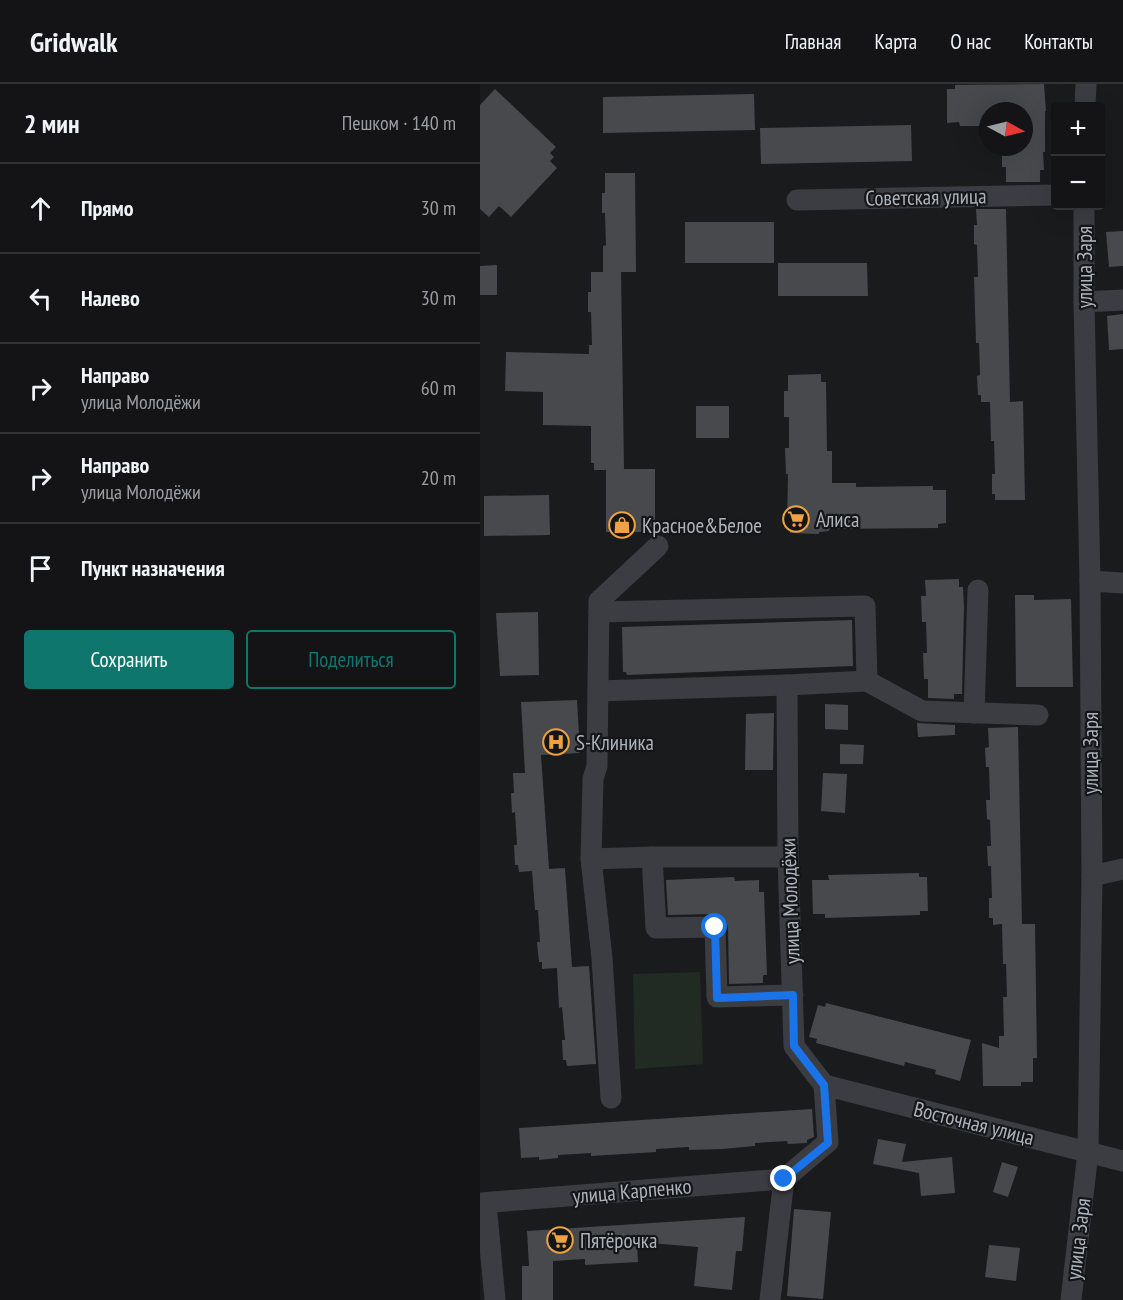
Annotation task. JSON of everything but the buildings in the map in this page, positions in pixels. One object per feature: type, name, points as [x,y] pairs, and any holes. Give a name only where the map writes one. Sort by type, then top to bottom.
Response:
[{"type":"street","points":[[1085,102],[1086,84]]},
{"type":"street","name":"Советская улица","points":[[797,200],[1051,195]]},
{"type":"street","name":"улица Заря","points":[[1071,1300],[1088,1152],[1092,876],[1084,210]]},
{"type":"street","points":[[1084,302],[1123,300]]},
{"type":"street","points":[[611,1098],[602,958],[591,859],[593,779],[597,766],[599,601],[658,546]]},
{"type":"street","points":[[1089,581],[1123,583]]},
{"type":"street","points":[[974,713],[978,590]]},
{"type":"street","points":[[599,612],[865,606],[867,681]]},
{"type":"street","points":[[598,691],[867,681],[922,711],[1038,715]]},
{"type":"street","name":"улица Молодёжи","points":[[787,685],[788,857],[794,1046],[824,1085]]},
{"type":"street","points":[[652,857],[656,928],[715,927],[717,998],[793,995]]},
{"type":"street","points":[[591,859],[788,857]]},
{"type":"street","points":[[1092,876],[1123,869]]},
{"type":"street","points":[[770,1300],[784,1179],[828,1143],[824,1085]]},
{"type":"street","name":"Восточная улица","points":[[824,1085],[1123,1161]]},
{"type":"street","name":"улица Карпенко","points":[[483,1203],[784,1179]]},
{"type":"street","points":[[483,1203],[495,1300]]},
{"type":"shaded area","points":[[700,972],[703,1064],[635,1069],[633,974]]},
{"type":"place","name":"Алиса","points":[[796,519]]},
{"type":"place","name":"Красное&Белое","points":[[622,525]]},
{"type":"place","name":"S-Клиника","points":[[556,742]]},
{"type":"place","name":"Пятёрочка","points":[[560,1240]]},
{"type":"route","points":[[715,927],[717,998],[793,995],[794,1046],[824,1085],[828,1143],[784,1179]]}]
